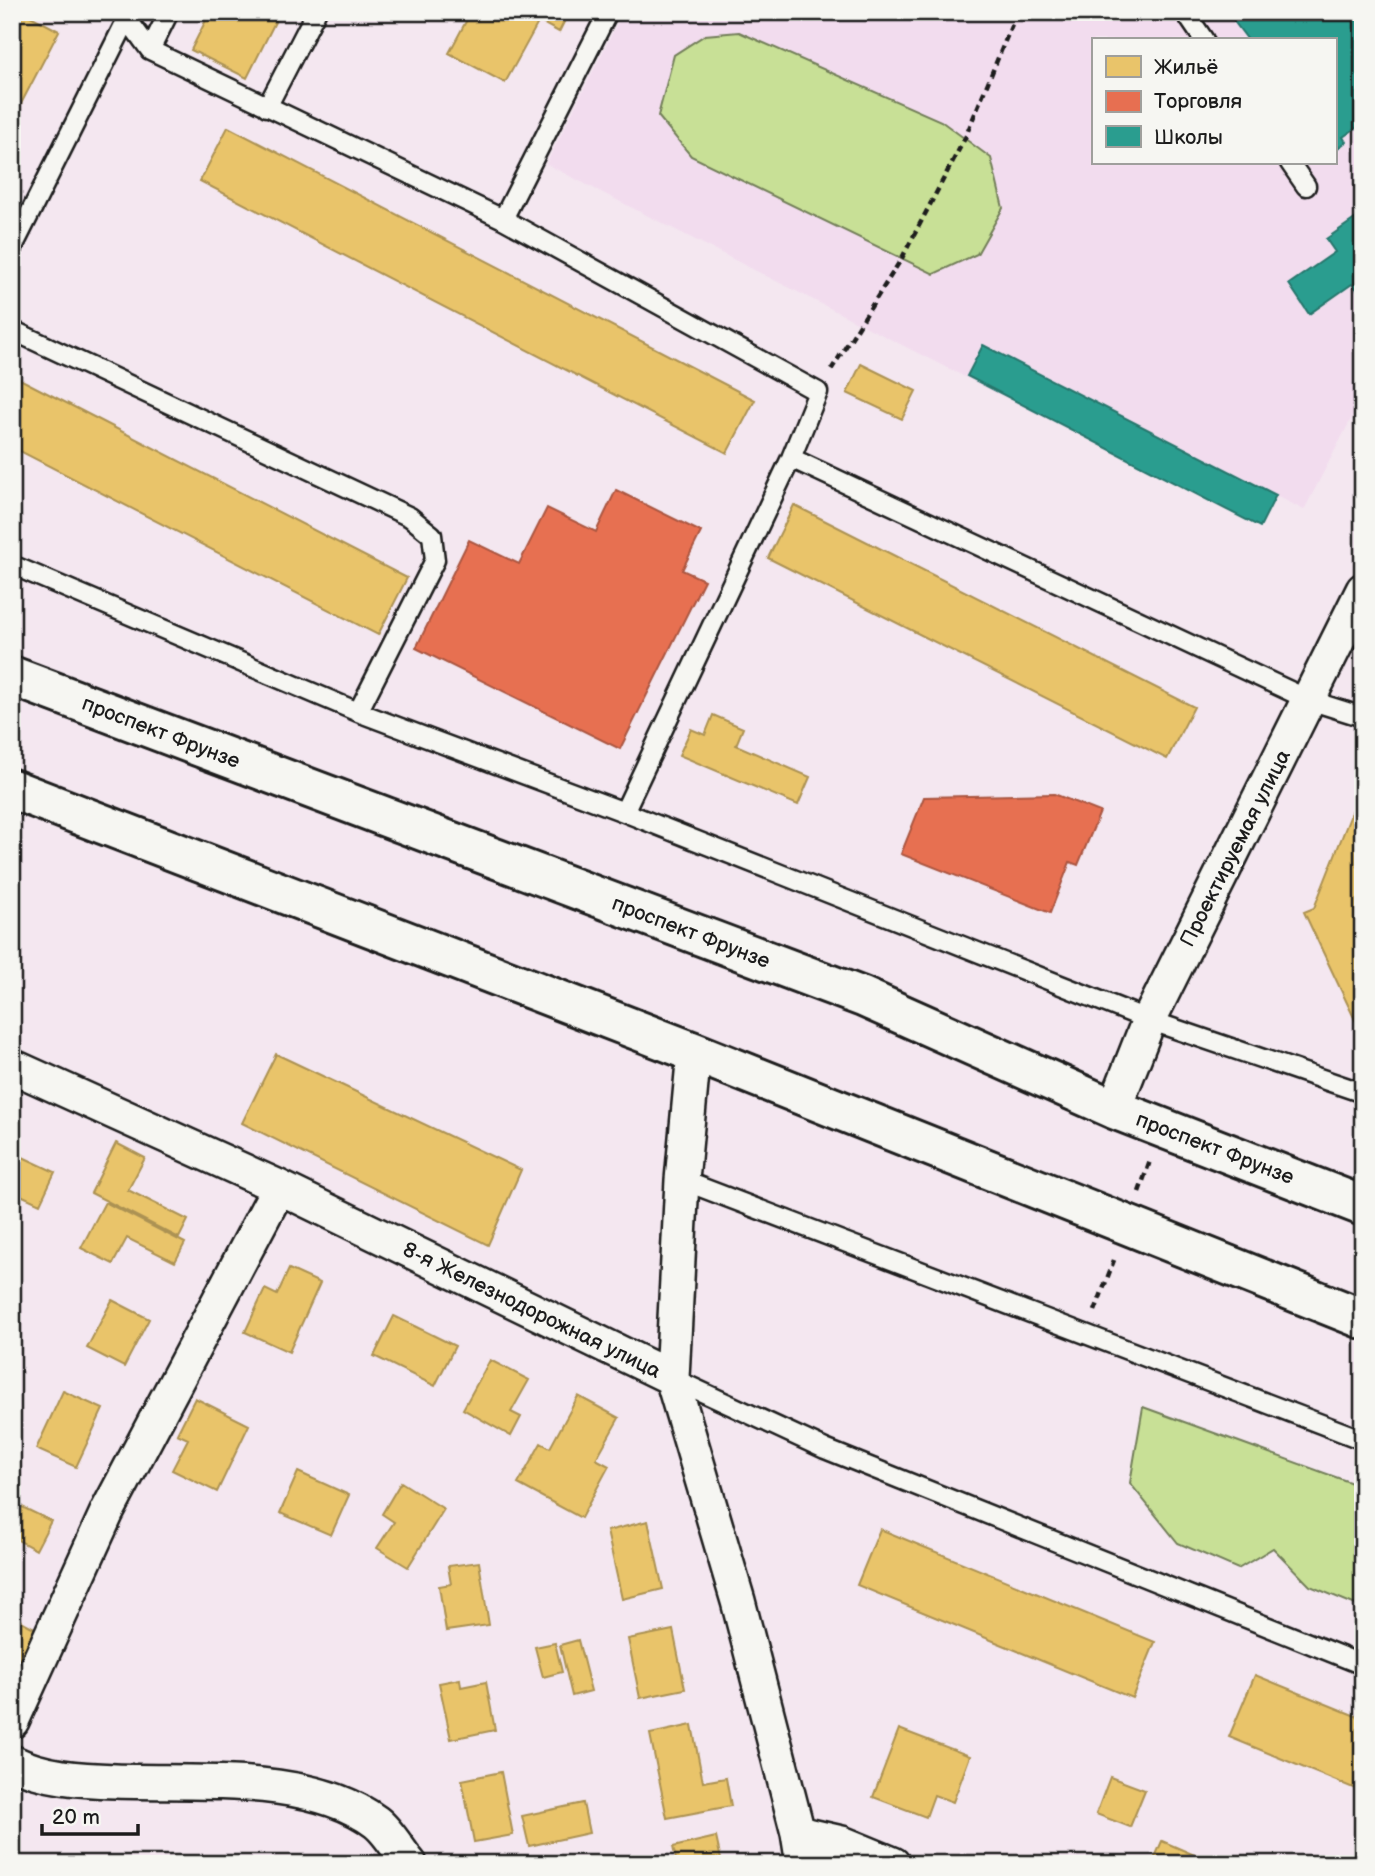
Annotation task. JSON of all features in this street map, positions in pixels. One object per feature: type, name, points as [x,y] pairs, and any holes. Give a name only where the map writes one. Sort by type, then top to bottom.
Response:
[{"type":"main road","name":"проспект Фрунзе","points":[[12,676],[863,997],[1114,1109],[1363,1206]]},
{"type":"main road","points":[[12,789],[694,1052],[1363,1319]]},
{"type":"street","name":"Проектируемая улица","points":[[1114,1109],[1149,1020],[1363,590]]},
{"type":"street","points":[[672,1378],[682,1180],[694,1052]]},
{"type":"street","name":"8-я Железнодорожная улица","points":[[12,1066],[279,1187],[672,1378],[738,1601],[801,1848]]},
{"type":"street","points":[[12,1721],[107,1512],[279,1187]]},
{"type":"street","points":[[12,1762],[33,1773],[95,1780],[284,1787],[317,1793],[348,1804],[379,1824],[410,1864]]},
{"type":"street","points":[[801,1848],[842,1843],[893,1864]]},
{"type":"lane","points":[[150,50],[169,12]]},
{"type":"lane","points":[[267,107],[316,12]]},
{"type":"lane","points":[[503,219],[608,12]]},
{"type":"lane","points":[[1185,12],[1204,38]]},
{"type":"lane","points":[[12,249],[124,16],[150,50],[503,219],[818,393],[791,458],[625,812]]},
{"type":"lane","points":[[1291,164],[1306,186]]},
{"type":"lane","points":[[12,330],[410,517],[432,536],[435,560],[358,712]]},
{"type":"lane","points":[[791,458],[1309,700],[1363,717]]},
{"type":"lane","points":[[12,565],[358,712],[625,812],[1149,1020],[1363,1093]]},
{"type":"lane","points":[[682,1180],[1363,1440]]},
{"type":"lane","points":[[672,1378],[825,1449],[1363,1665]]},
{"type":"path","points":[[818,393],[859,323],[902,258],[965,138],[1017,12]]},
{"type":"path","points":[[1137,1197],[1150,1160]]},
{"type":"path","points":[[1086,1334],[1114,1260]]},
{"type":"shaded area","points":[[623,12],[1363,12],[1363,396],[1304,510],[1277,496],[1260,527],[546,164]]},
{"type":"green space","points":[[739,32],[941,121],[991,158],[1003,208],[977,254],[934,274],[691,156],[658,116],[674,55],[705,35]]},
{"type":"green space","points":[[1143,1407],[1363,1487],[1363,1608],[1310,1586],[1273,1548],[1238,1569],[1178,1543],[1130,1483]]},
{"type":"building: Жильё","points":[[12,12],[23,12],[59,31],[12,121]]},
{"type":"building: Жильё","points":[[210,12],[280,12],[247,78],[191,50]]},
{"type":"building: Жильё","points":[[471,12],[569,12],[559,32],[539,21],[505,83],[449,53]]},
{"type":"building: Жильё","points":[[228,127],[755,400],[727,453],[200,181]]},
{"type":"building: Жильё","points":[[861,364],[916,391],[902,419],[847,393]]},
{"type":"building: Жильё","points":[[12,375],[407,578],[378,635],[12,447]]},
{"type":"building: Жильё","points":[[794,505],[1194,707],[1167,759],[768,558]]},
{"type":"building: Жильё","points":[[713,715],[743,728],[736,745],[810,777],[798,805],[679,755],[691,729],[705,735]]},
{"type":"building: Жильё","points":[[1363,784],[1363,1022],[1357,1024],[1304,912],[1314,908]]},
{"type":"building: Жильё","points":[[276,1054],[521,1170],[488,1245],[242,1123]]},
{"type":"building: Жильё","points":[[116,1143],[145,1158],[128,1190],[188,1220],[179,1238],[91,1193]]},
{"type":"building: Жильё","points":[[12,1152],[55,1172],[40,1204],[12,1191]]},
{"type":"building: Жильё","points":[[105,1202],[185,1243],[175,1262],[127,1238],[113,1264],[81,1248]]},
{"type":"building: Жильё","points":[[289,1269],[320,1283],[289,1352],[245,1332],[265,1289],[277,1295]]},
{"type":"building: Жильё","points":[[112,1300],[149,1319],[124,1367],[87,1348]]},
{"type":"building: Жильё","points":[[394,1316],[455,1346],[435,1386],[374,1356]]},
{"type":"building: Жильё","points":[[490,1360],[529,1380],[511,1412],[521,1417],[511,1436],[463,1409]]},
{"type":"building: Жильё","points":[[63,1391],[103,1409],[76,1467],[36,1449]]},
{"type":"building: Жильё","points":[[578,1396],[619,1418],[596,1459],[609,1466],[581,1518],[518,1484],[541,1443],[550,1448]]},
{"type":"building: Жильё","points":[[195,1398],[249,1425],[217,1492],[172,1470],[188,1439],[177,1434]]},
{"type":"building: Жильё","points":[[298,1472],[349,1495],[331,1535],[280,1513]]},
{"type":"building: Жильё","points":[[401,1482],[444,1509],[408,1567],[377,1548],[394,1522],[382,1514]]},
{"type":"building: Жильё","points":[[12,1502],[51,1521],[36,1550],[12,1537]]},
{"type":"building: Жильё","points":[[648,1521],[663,1589],[622,1599],[607,1531]]},
{"type":"building: Жильё","points":[[880,1529],[1155,1642],[1132,1698],[857,1585]]},
{"type":"building: Жильё","points":[[479,1562],[489,1625],[446,1631],[439,1586],[451,1584],[448,1566]]},
{"type":"building: Жильё","points":[[12,1616],[36,1629],[14,1670],[12,1669]]},
{"type":"building: Жильё","points":[[673,1630],[685,1689],[640,1698],[628,1639]]},
{"type":"building: Жильё","points":[[578,1640],[591,1691],[572,1696],[560,1645]]},
{"type":"building: Жильё","points":[[555,1643],[562,1672],[543,1677],[535,1647]]},
{"type":"building: Жильё","points":[[1255,1675],[1363,1719],[1363,1792],[1229,1737]]},
{"type":"building: Жильё","points":[[460,1679],[461,1687],[486,1682],[495,1730],[451,1739],[439,1683]]},
{"type":"building: Жильё","points":[[692,1725],[703,1782],[726,1778],[731,1806],[667,1818],[650,1734]]},
{"type":"building: Жильё","points":[[899,1729],[970,1756],[953,1802],[934,1795],[926,1817],[873,1797]]},
{"type":"building: Жильё","points":[[501,1772],[513,1835],[474,1842],[462,1780]]},
{"type":"building: Жильё","points":[[1110,1777],[1145,1790],[1130,1827],[1096,1814]]},
{"type":"building: Жильё","points":[[583,1803],[589,1833],[529,1846],[522,1816]]},
{"type":"building: Жильё","points":[[716,1837],[722,1864],[677,1864],[673,1847]]},
{"type":"building: Жильё","points":[[1162,1841],[1215,1864],[1152,1864]]},
{"type":"building: Торговля","points":[[616,490],[701,532],[682,570],[704,580],[620,749],[416,648],[469,540],[519,564],[547,508],[596,532]]},
{"type":"building: Торговля","points":[[1054,794],[1100,812],[1078,865],[1070,862],[1050,913],[901,854],[924,797]]},
{"type":"building: Школы","points":[[1227,12],[1363,12],[1363,123],[1343,137],[1346,142],[1336,149],[1336,38],[1246,38]]},
{"type":"building: Школы","points":[[1359,216],[1363,221],[1363,296],[1352,284],[1309,314],[1289,284],[1335,252],[1326,239]]},
{"type":"building: Школы","points":[[983,345],[1276,495],[1260,527],[967,376]]}]
